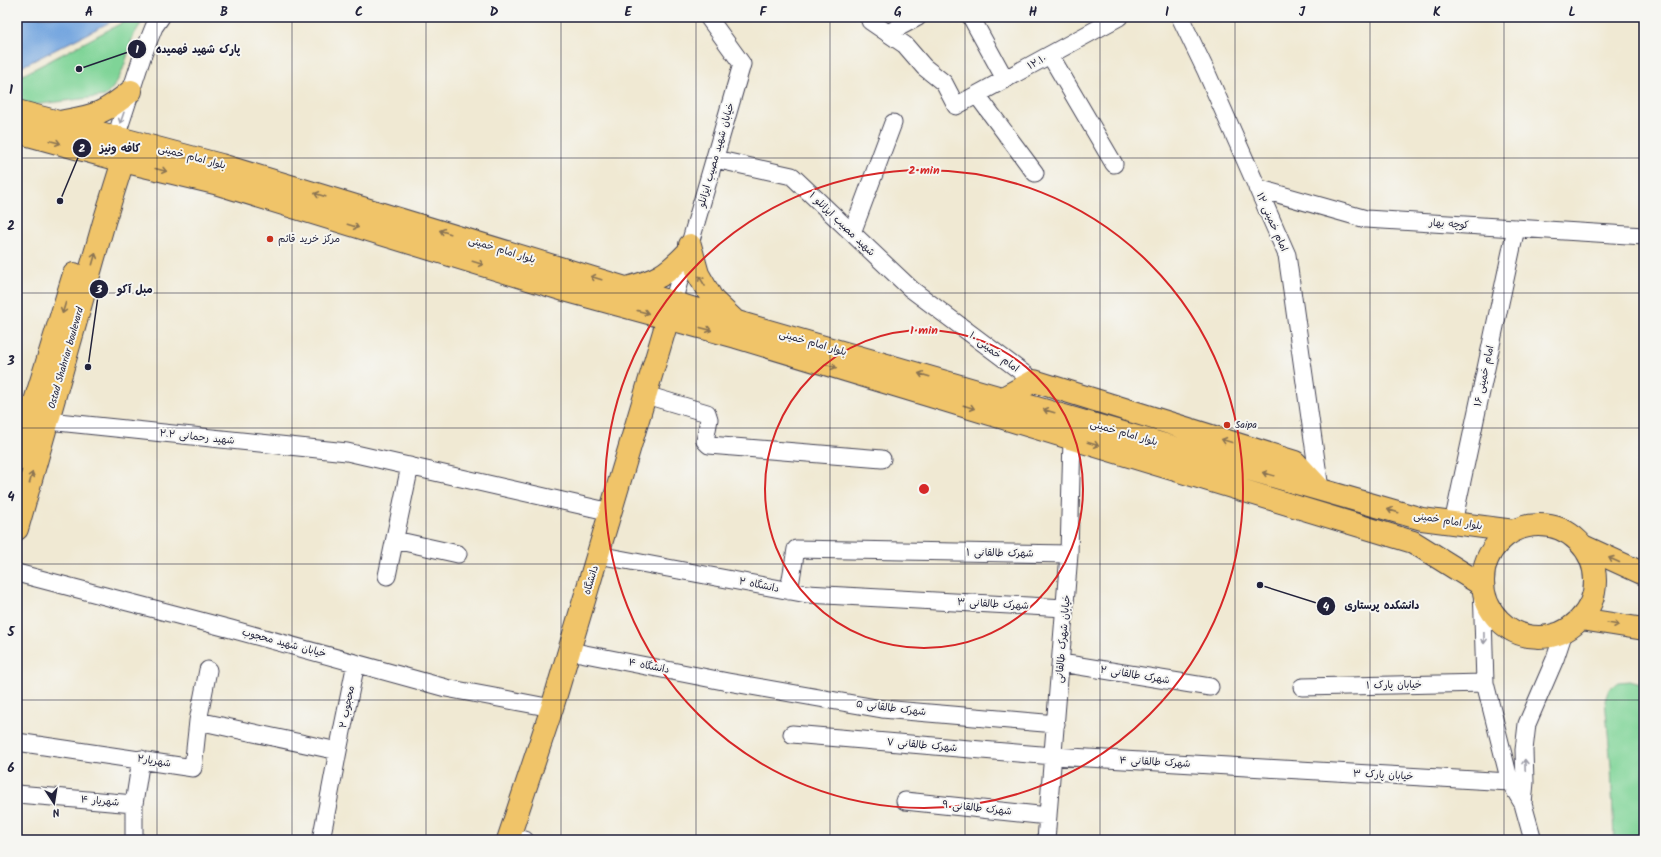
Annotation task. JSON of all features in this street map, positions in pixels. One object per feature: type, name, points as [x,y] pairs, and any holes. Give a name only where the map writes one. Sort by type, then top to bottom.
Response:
[{"type":"main road","points":[[60,122],[85,117],[112,107],[131,91]]},
{"type":"main road","points":[[17,111],[60,122],[120,149]]},
{"type":"main road","points":[[17,132],[120,149]]},
{"type":"main road","name":"بلوار امام خمینی","points":[[120,149],[221,165],[626,288],[671,310],[736,337],[1320,489],[1422,519],[1514,531]]},
{"type":"main road","name":"بلوار امام خمینی","points":[[120,149],[215,183],[564,290],[736,321],[1003,398],[1079,426],[1413,542],[1482,585]]},
{"type":"main road","name":"Ostad Shahriar boulevard","points":[[17,529],[104,222],[120,149]]},
{"type":"main road","name":"Ostad Shahriar boulevard","points":[[17,460],[120,149]]},
{"type":"main road","points":[[626,288],[650,282],[671,270],[688,249],[698,274],[713,300],[736,321]]},
{"type":"main road","name":"دانشگاه","points":[[514,839],[671,310]]},
{"type":"main road","points":[[1003,398],[1034,381],[1296,462],[1320,489]]},
{"type":"main road","points":[[1079,426],[1098,401]]},
{"type":"main road","points":[[1583,546],[1593,564],[1596,583],[1592,602],[1581,619],[1564,632],[1542,638],[1521,635],[1502,624],[1488,607],[1482,585],[1485,563],[1496,544],[1514,531],[1532,526],[1551,527],[1569,534],[1583,546],[1644,574]]},
{"type":"main road","points":[[1581,619],[1644,629]]},
{"type":"street","points":[[120,149],[131,91],[154,27],[161,17]]},
{"type":"street","name":"خیابان شهید مصیب ایزانلو","points":[[671,310],[742,64],[708,17]]},
{"type":"street","points":[[870,21],[888,33],[918,17]]},
{"type":"street","points":[[971,17],[1005,79]]},
{"type":"street","name":"۱۲.۱۰","points":[[888,33],[905,45],[924,67],[944,83],[956,106],[1119,17]]},
{"type":"street","name":"امام خمینی ۱۲","points":[[1180,17],[1206,71],[1287,255],[1320,489]]},
{"type":"street","points":[[1050,55],[1114,164]]},
{"type":"street","points":[[978,94],[1035,173]]},
{"type":"street","points":[[852,233],[893,123]]},
{"type":"street","name":"شهید مصیب ایزانلو ۱","points":[[714,159],[792,176],[911,289],[954,322]]},
{"type":"street","name":"کوچه بهار","points":[[1257,188],[1366,219],[1644,236]]},
{"type":"street","name":"امام خمینی ۱۶","points":[[1453,523],[1516,228]]},
{"type":"street","name":"امام خمینی ۱۰","points":[[954,322],[1034,381]]},
{"type":"street","points":[[646,395],[707,413],[708,419],[705,441],[709,445],[882,459]]},
{"type":"street","name":"شهید رحمانی ۲.۲","points":[[48,421],[348,452],[611,512]]},
{"type":"street","name":"خیابان شهرک طالقانی","points":[[1046,840],[1079,426]]},
{"type":"street","points":[[387,576],[410,466]]},
{"type":"street","points":[[395,540],[458,554]]},
{"type":"street","name":"شهرک طالقانی ۱","points":[[789,591],[796,549],[1070,554]]},
{"type":"street","name":"دانشگاه ۲","points":[[598,554],[807,594],[921,600]]},
{"type":"street","name":"خیابان شهید محجوب","points":[[17,573],[446,688],[552,708]]},
{"type":"street","points":[[1482,585],[1485,682],[1510,782],[1523,804],[1533,840]]},
{"type":"street","name":"شهرک طالقانی ۳","points":[[921,600],[1065,608]]},
{"type":"street","points":[[1523,804],[1525,782],[1524,750],[1528,724],[1555,659],[1564,632]]},
{"type":"street","name":"دانشگاه ۴","points":[[570,650],[728,682]]},
{"type":"street","name":"محجوب ۲","points":[[322,840],[356,663]]},
{"type":"street","name":"شهرک طالقانی ۲","points":[[1061,663],[1210,688]]},
{"type":"street","name":"شهریار۲","points":[[17,742],[141,759],[193,768],[198,721],[208,670]]},
{"type":"street","name":"شهرک طالقانی ۵","points":[[728,682],[882,709],[1056,724]]},
{"type":"street","name":"خیابان پارک ۱","points":[[1302,687],[1485,682]]},
{"type":"street","points":[[198,721],[338,751]]},
{"type":"street","name":"شهرک طالقانی ۷","points":[[792,734],[1053,756]]},
{"type":"street","name":"شهرک طالقانی ۴","points":[[1053,756],[1257,768]]},
{"type":"street","points":[[134,840],[134,804],[141,759]]},
{"type":"street","name":"خیابان پارک ۳","points":[[1257,768],[1510,782]]},
{"type":"street","name":"شهریار ۴","points":[[17,794],[134,804]]},
{"type":"street","name":"شهرک طالقانی ۹","points":[[905,801],[1048,816]]},
{"type":"green space","points":[[133,17],[145,17],[132,39],[116,84],[105,96],[33,105],[17,101],[17,78]]},
{"type":"green space","points":[[1630,681],[1644,685],[1644,840],[1614,840],[1611,766],[1605,700],[1609,689],[1618,682]]},
{"type":"water","points":[[17,17],[120,17],[17,69]]},
{"type":"place","name":"پارک شهید فهمیده","points":[[79,69]]},
{"type":"place","name":"کافه ونیز","points":[[60,201]]},
{"type":"place","name":"مرکز خرید قائم","points":[[270,239]]},
{"type":"place","name":"مبل آکو","points":[[88,367]]},
{"type":"place","name":"Saipa","points":[[1227,425]]},
{"type":"place","name":"دانشکده پرستاری","points":[[1260,585]]}]
